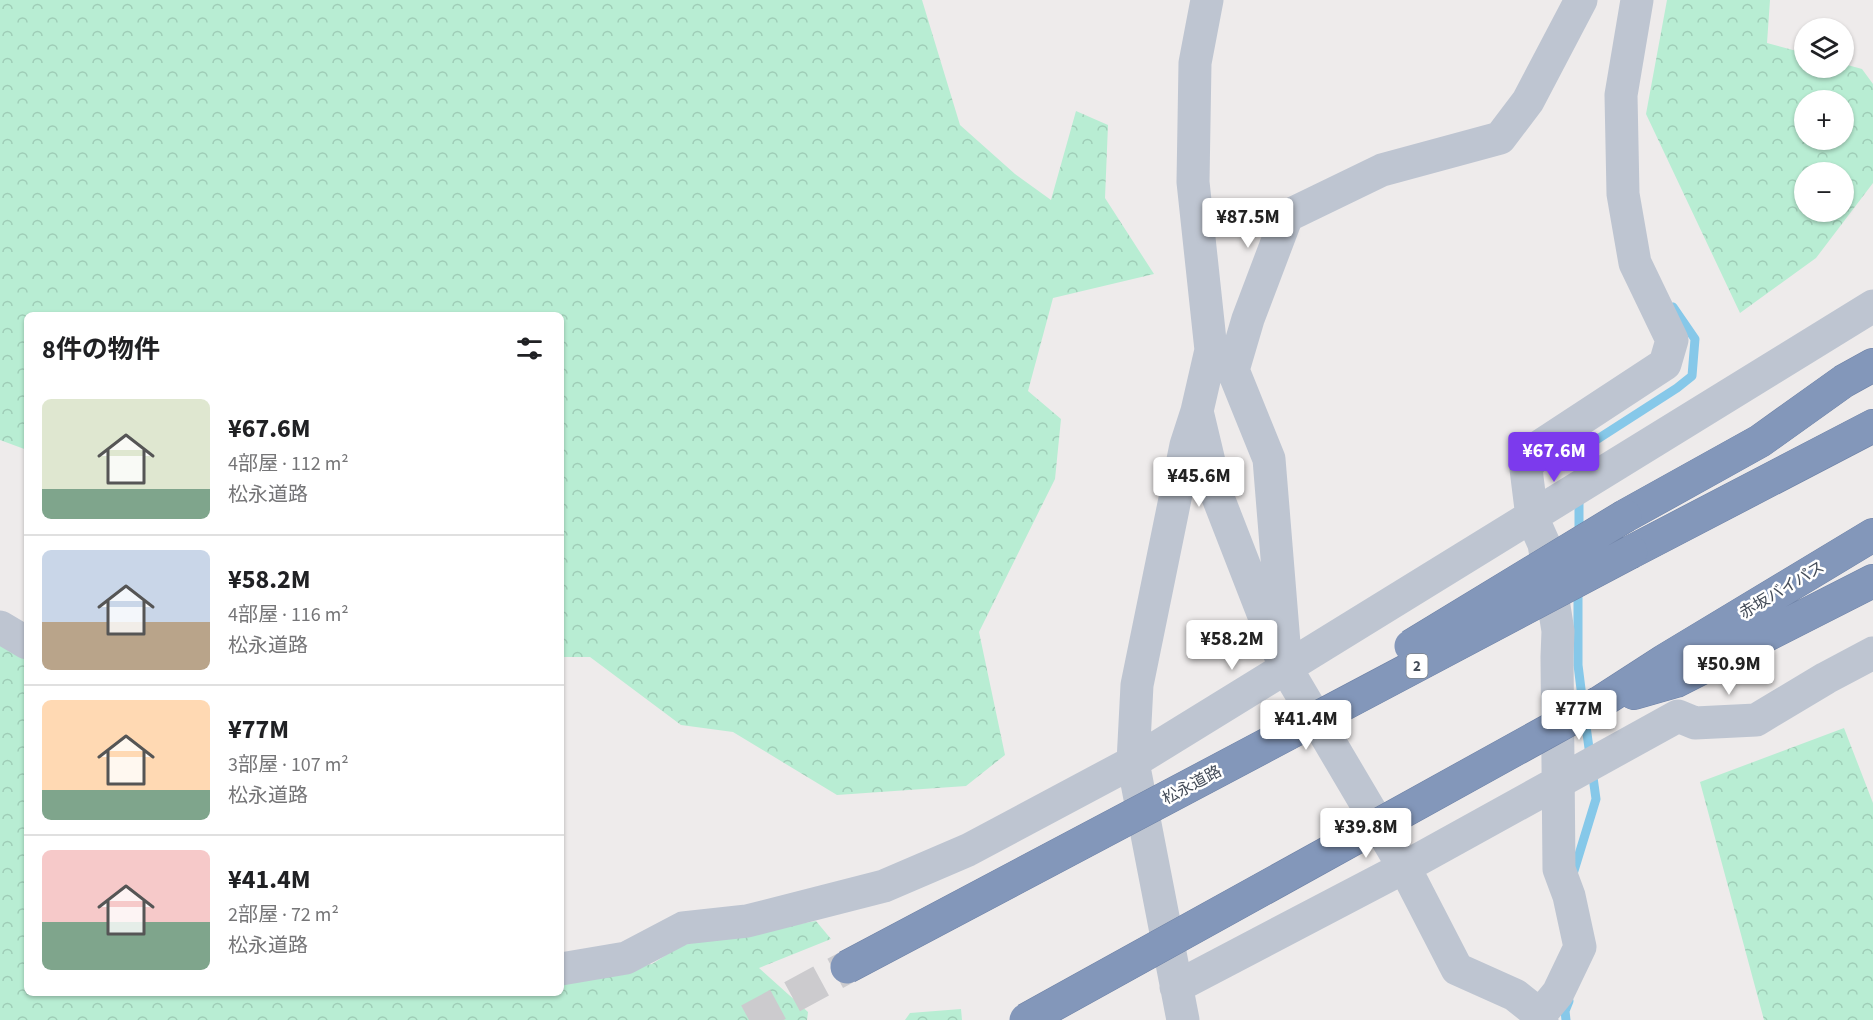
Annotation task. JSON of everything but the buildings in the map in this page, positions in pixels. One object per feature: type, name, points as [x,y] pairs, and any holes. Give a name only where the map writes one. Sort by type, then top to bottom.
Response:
[{"type":"highway","points":[[1202,779],[1443,626],[1625,516],[1760,441],[1844,381],[1873,365]]},
{"type":"highway","name":"松永道路","points":[[847,967],[1873,426]]},
{"type":"highway","name":"赤坂バイパス","points":[[1026,1020],[1599,703],[1670,671],[1873,535]]},
{"type":"highway","points":[[1670,671],[1873,581]]},
{"type":"street","points":[[1183,1020],[1133,762],[1137,685],[1186,445],[1197,411],[1211,350],[1193,182],[1195,63],[1207,0]]},
{"type":"street","points":[[1286,668],[1269,459],[1233,370],[1248,319],[1287,216],[1382,170],[1500,138],[1528,101],[1581,0]]},
{"type":"street","points":[[1197,411],[1217,495],[1286,668],[1403,868],[1457,969],[1515,995],[1541,1017],[1558,993],[1580,947],[1569,896],[1559,869],[1580,770],[1557,657],[1558,631],[1544,544],[1532,517],[1526,469],[1540,446],[1665,364],[1672,340],[1635,263],[1623,194],[1621,95],[1637,0]]},
{"type":"street","points":[[564,968],[626,958],[683,928],[747,921],[884,886],[968,850],[1133,762],[1873,306]]},
{"type":"street","points":[[0,627],[24,641]]},
{"type":"street","points":[[1176,987],[1403,868],[1678,716],[1695,723],[1756,720],[1873,652]]},
{"type":"green space","points":[[0,0],[922,0],[960,125],[1015,174],[1051,200],[1076,111],[1108,125],[1105,198],[1154,274],[1053,298],[1028,391],[1061,419],[1055,479],[979,632],[1005,755],[966,786],[837,795],[733,732],[681,725],[590,657],[564,657],[564,312],[24,312],[24,449],[0,440]]},
{"type":"green space","points":[[1667,0],[1770,0],[1767,43],[1794,50],[1794,78],[1854,78],[1854,67],[1862,69],[1873,84],[1873,183],[1854,208],[1854,162],[1794,162],[1794,222],[1843,222],[1816,258],[1740,313],[1646,114]]},
{"type":"green space","points":[[0,637],[24,650],[24,996],[564,996],[564,976],[578,977],[652,964],[682,945],[816,921],[831,939],[759,968],[808,1012],[807,1020],[0,1020]]},
{"type":"green space","points":[[1844,728],[1873,803],[1873,1020],[1764,1020],[1700,782]]},
{"type":"green space","points":[[961,1009],[962,1020],[905,1020],[910,1013]]},
{"type":"waterway","points":[[1579,478],[1579,451],[1692,376],[1695,339],[1673,307]]},
{"type":"waterway","points":[[1579,494],[1579,535]]},
{"type":"waterway","points":[[1578,587],[1578,665],[1583,705]]},
{"type":"waterway","points":[[1573,874],[1596,799],[1585,719]]},
{"type":"waterway","points":[[1566,1020],[1565,1011],[1569,1001]]},
{"type":"tunnel","points":[[749,1020],[847,967]]}]
